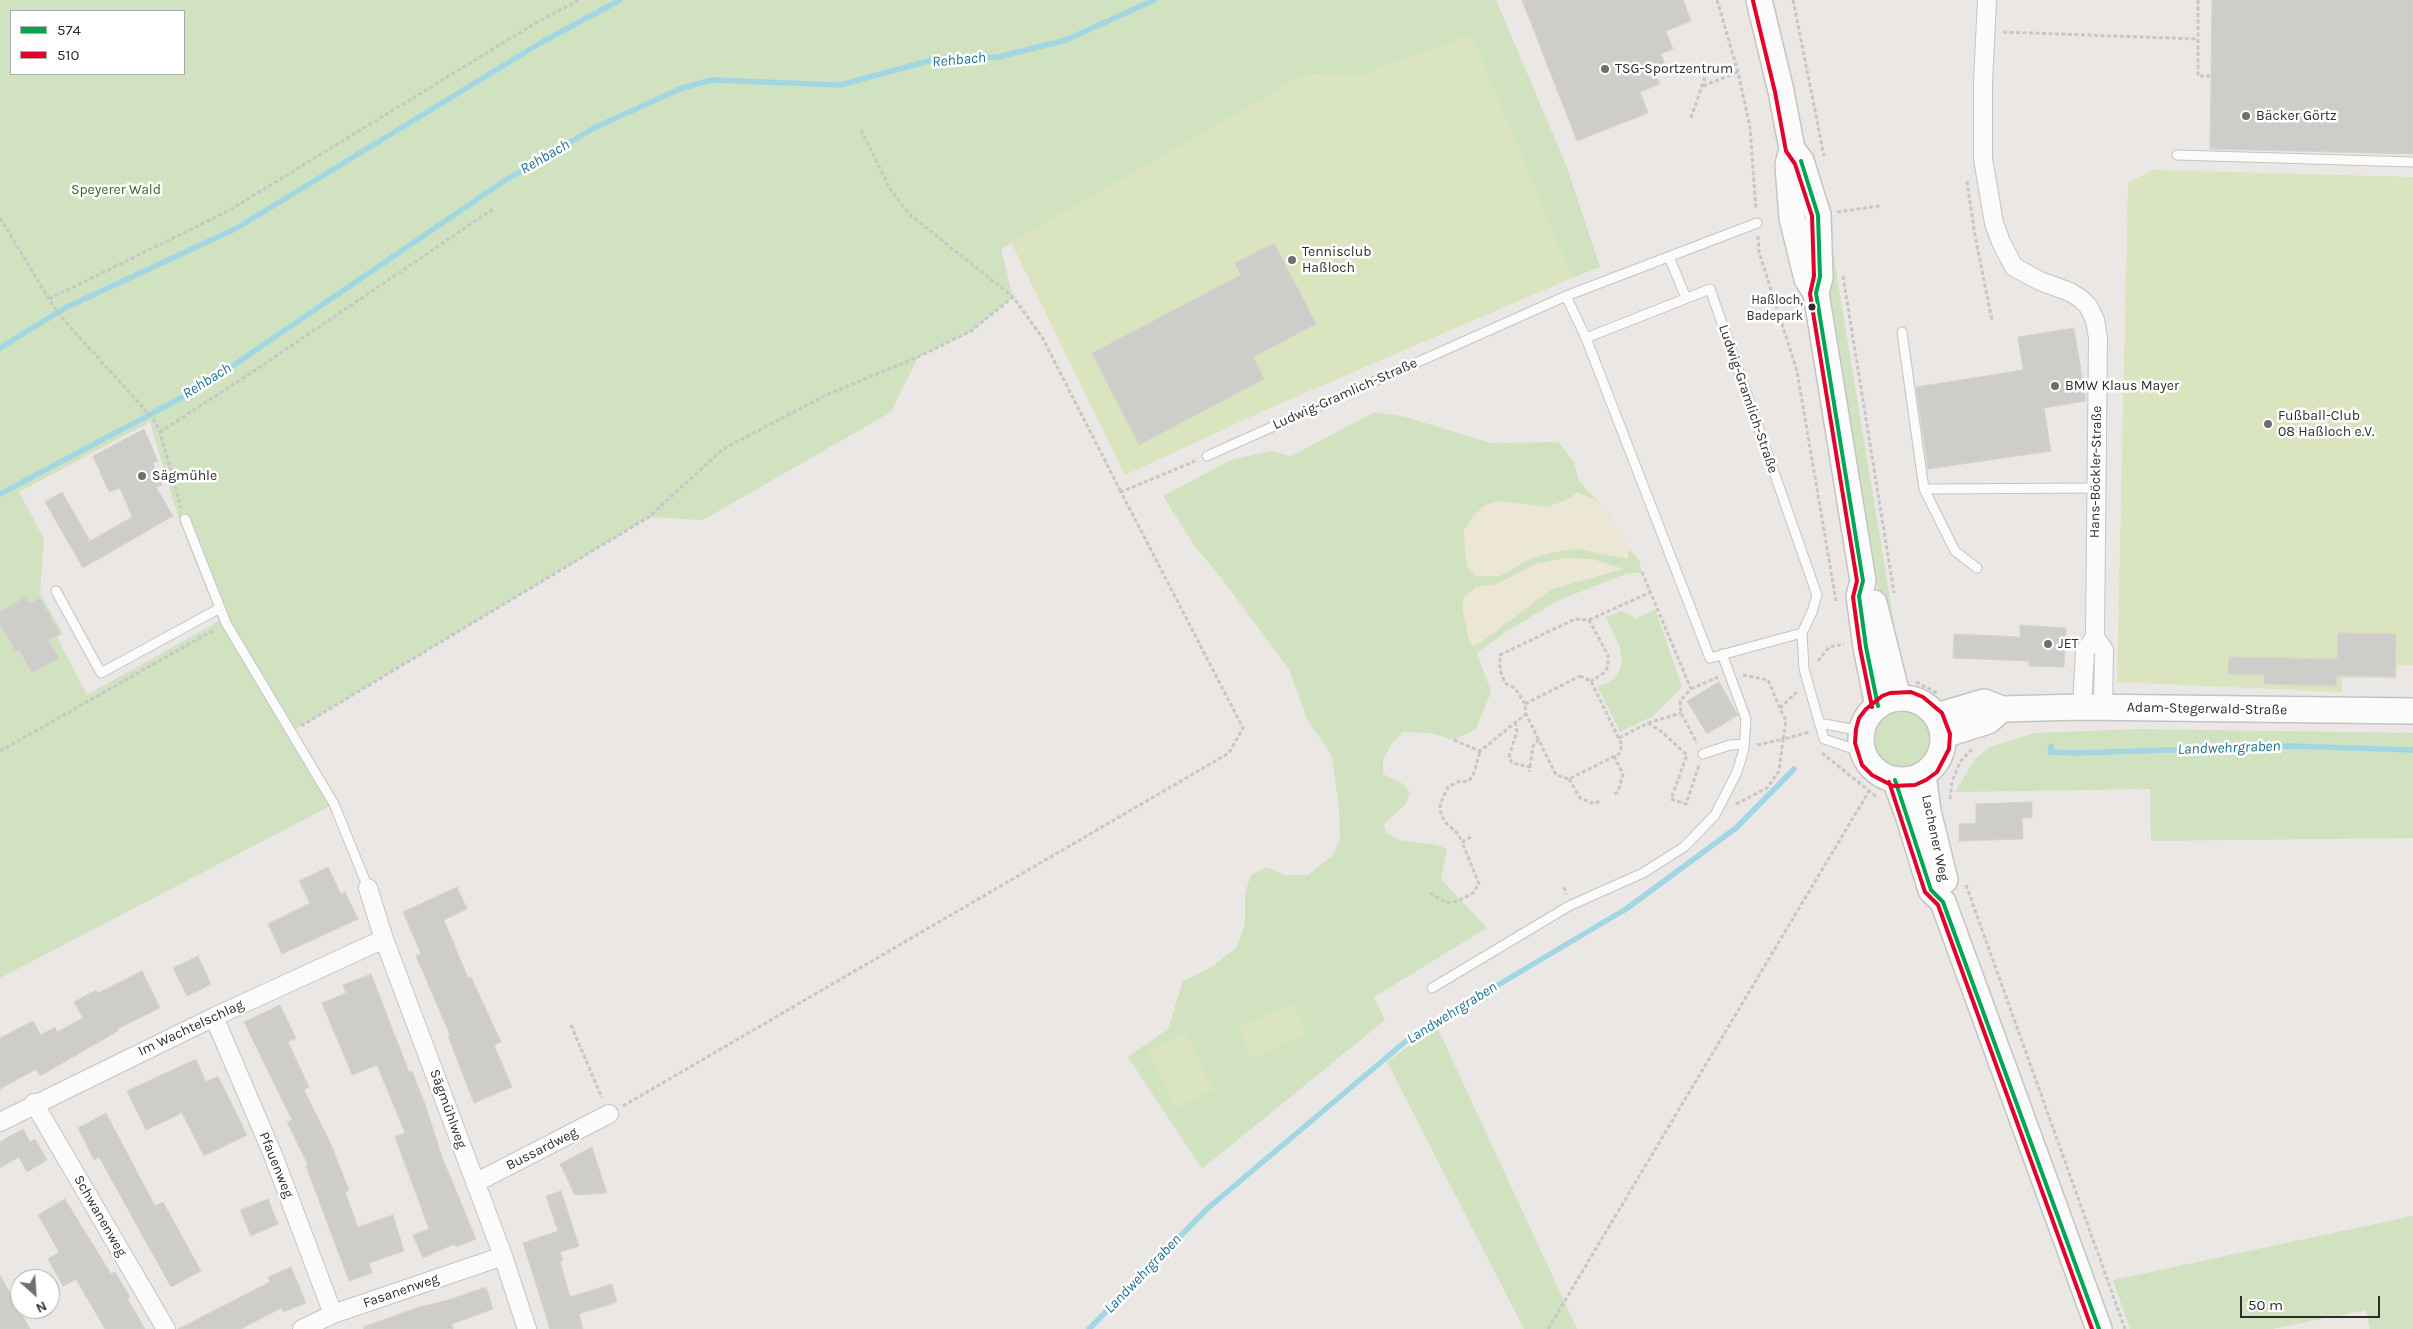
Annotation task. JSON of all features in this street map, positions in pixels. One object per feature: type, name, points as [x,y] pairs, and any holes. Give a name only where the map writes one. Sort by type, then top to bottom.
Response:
[{"type":"main road","points":[[1759,0],[1781,91],[1792,149],[1788,165],[1792,218],[1807,279],[1816,293],[1863,581],[1859,596],[1866,647],[1888,702]]},
{"type":"main road","points":[[1888,702],[1920,702],[1941,715],[1943,747],[1939,758],[1932,768],[1914,779],[1895,780],[1875,770],[1862,741],[1865,721],[1888,702]]},
{"type":"main road","name":"Adam-Stegerwald-Straße","points":[[1941,715],[1988,721],[2002,709],[2093,707],[2413,711]]},
{"type":"main road","name":"Lachener Weg","points":[[1923,775],[1928,811],[1946,886],[1943,902]]},
{"type":"main road","name":"Lachener Weg","points":[[1895,780],[1931,890],[1943,902],[2093,1327]]},
{"type":"street","name":"Hans-Böckler-Straße","points":[[1987,0],[1983,159],[1994,223],[2014,267],[2024,274],[2070,292],[2088,306],[2095,320],[2098,338],[2095,637],[2085,651],[2093,707]]},
{"type":"street","name":"Sägmühlweg","points":[[368,888],[384,939],[528,1329]]},
{"type":"street","name":"Im Wachtelschlag","points":[[0,1122],[34,1103],[214,1017],[384,939]]},
{"type":"street","name":"Pfauenweg","points":[[214,1017],[273,1156],[333,1314]]},
{"type":"street","name":"Schwanenweg","points":[[34,1103],[166,1329]]},
{"type":"street","name":"Bussardweg","points":[[475,1183],[609,1114]]},
{"type":"street","name":"Fasanenweg","points":[[302,1329],[333,1314],[502,1256]]},
{"type":"lane","points":[[2177,155],[2413,162]]},
{"type":"lane","name":"Ludwig-Gramlich-Straße","points":[[1207,456],[1566,296],[1757,223]]},
{"type":"lane","points":[[1669,257],[1686,298]]},
{"type":"lane","name":"Ludwig-Gramlich-Straße","points":[[1586,338],[1710,289],[1817,595],[1812,612],[1802,633],[1804,669],[1824,739],[1862,741]]},
{"type":"lane","points":[[1566,296],[1586,338],[1710,658],[1802,633]]},
{"type":"lane","points":[[1902,332],[1924,489],[1955,551],[1977,568]]},
{"type":"lane","points":[[1924,489],[2096,488]]},
{"type":"lane","points":[[184,519],[226,623],[334,804],[368,888]]},
{"type":"lane","points":[[56,590],[101,673],[220,608]]},
{"type":"lane","points":[[1432,988],[1569,906],[1643,873],[1684,847],[1714,815],[1737,772],[1744,746],[1746,719],[1727,673],[1722,654]]},
{"type":"lane","points":[[1819,723],[1862,741]]},
{"type":"lane","points":[[1703,754],[1730,745],[1744,746]]},
{"type":"path","points":[[49,299],[228,211],[534,24],[579,0]]},
{"type":"path","points":[[1717,0],[1738,72],[1750,127],[1759,252],[1797,371],[1837,605]]},
{"type":"path","points":[[1793,0],[1825,160]]},
{"type":"path","points":[[2198,0],[2198,76],[2210,76]]},
{"type":"path","points":[[1986,32],[2197,38]]},
{"type":"path","points":[[1691,118],[1709,65]]},
{"type":"path","points":[[1702,86],[1738,72]]},
{"type":"path","points":[[571,1025],[609,1114],[1229,753],[1243,728],[1042,336],[1013,297],[909,214],[890,189],[861,130]]},
{"type":"path","points":[[160,432],[494,209]]},
{"type":"path","points":[[0,218],[49,299],[64,320],[154,420],[160,432],[184,519]]},
{"type":"path","points":[[1842,271],[1896,601]]},
{"type":"path","points":[[292,731],[649,517],[723,449],[824,396],[918,357],[971,331],[1013,297]]},
{"type":"path","points":[[1121,492],[1207,456]]},
{"type":"path","points":[[1642,572],[1691,689]]},
{"type":"path","points":[[1601,800],[1594,804],[1580,798],[1569,779],[1556,775],[1526,714],[1525,704],[1516,688],[1505,683],[1500,670],[1500,655],[1575,619],[1589,620],[1651,592]]},
{"type":"path","points":[[1589,620],[1608,654],[1608,666],[1604,674],[1591,681]]},
{"type":"path","points":[[0,751],[226,623]]},
{"type":"path","points":[[1842,634],[1844,644]]},
{"type":"path","points":[[1648,723],[1662,732],[1687,755],[1671,799],[1686,804],[1703,754],[1681,714],[1680,701],[1691,689],[1727,673],[1768,680],[1780,708]]},
{"type":"path","points":[[1525,704],[1580,676],[1591,681],[1622,745],[1619,754],[1569,779]]},
{"type":"path","points":[[1910,676],[1920,686],[1935,692],[1941,715]]},
{"type":"path","points":[[1430,893],[1446,903],[1458,901],[1473,894],[1479,884],[1458,834],[1445,822],[1440,814],[1442,794],[1456,782],[1468,781],[1474,773],[1480,751],[1526,714]]},
{"type":"path","points":[[1619,738],[1648,723],[1681,714]]},
{"type":"path","points":[[1515,722],[1517,731],[1509,757],[1512,763],[1530,767]]},
{"type":"path","points":[[1529,772],[1534,746],[1539,739]]},
{"type":"path","points":[[1714,815],[1767,788],[1779,771],[1783,739],[1744,746]]},
{"type":"path","points":[[1454,740],[1480,751]]},
{"type":"path","points":[[1948,808],[1952,782],[1960,762],[1978,742]]},
{"type":"path","points":[[1548,1329],[1869,791],[1821,752]]},
{"type":"path","points":[[1614,756],[1622,774],[1618,792],[1614,794]]},
{"type":"path","points":[[1462,842],[1471,837]]},
{"type":"path","points":[[1963,877],[2125,1329]]},
{"type":"green space","name":"Speyerer Wald","points":[[0,0],[1496,0],[1566,165],[1600,267],[1572,278],[1471,35],[1360,76],[1306,74],[1001,249],[1013,297],[971,331],[918,357],[891,412],[703,520],[649,517],[292,731],[334,804],[0,978]],"holes":[[[150,422],[179,520],[219,621],[87,695],[57,637],[63,634],[40,593],[44,539],[19,492]]]},
{"type":"green space","name":"Tennisclub Haßloch","points":[[1471,35],[1572,278],[1270,408],[1125,475],[1011,242],[1306,74],[1360,76]]},
{"type":"green space","name":"Fußball-Club 08 Haßloch e.V.","points":[[2153,170],[2413,177],[2413,665],[2397,665],[2396,678],[2342,678],[2342,692],[2117,682],[2128,183]]},
{"type":"green space","points":[[1828,222],[1896,635],[1890,636],[1874,574],[1824,270]]},
{"type":"green space","points":[[1375,412],[1406,417],[1490,443],[1558,442],[1574,462],[1579,481],[1609,513],[1629,549],[1639,560],[1642,572],[1626,574],[1559,600],[1509,630],[1477,653],[1491,692],[1476,729],[1454,740],[1430,733],[1403,732],[1392,743],[1383,760],[1383,774],[1403,784],[1410,792],[1406,804],[1384,824],[1386,833],[1399,840],[1437,845],[1447,849],[1441,879],[1487,928],[1374,997],[1385,1020],[1202,1169],[1128,1057],[1168,1029],[1183,981],[1212,967],[1236,948],[1245,924],[1245,893],[1251,875],[1267,867],[1284,875],[1308,875],[1333,855],[1340,838],[1339,809],[1332,756],[1307,719],[1289,669],[1219,575],[1196,548],[1163,496],[1231,460],[1271,451],[1291,456]]},
{"type":"green space","points":[[1655,609],[1682,687],[1653,716],[1620,732],[1597,686],[1608,683],[1618,674],[1622,662],[1620,648],[1606,617],[1622,611],[1636,619]]},
{"type":"green space","points":[[1897,707],[1909,707],[1925,716],[1932,726],[1934,738],[1932,750],[1925,760],[1909,769],[1897,769],[1886,764],[1877,755],[1872,744],[1872,732],[1877,721],[1886,712]]},
{"type":"green space","points":[[2138,729],[2413,733],[2413,838],[2151,841],[2150,789],[1955,792],[1975,759],[1990,747],[2034,733]]},
{"type":"green space","points":[[1293,1003],[1307,1033],[1252,1059],[1238,1028]]},
{"type":"green space","points":[[1438,1029],[1577,1329],[1524,1329],[1387,1062],[1415,1041]]},
{"type":"green space","points":[[1186,1033],[1213,1090],[1175,1109],[1148,1051]]},
{"type":"green space","points":[[2413,1216],[2413,1329],[2370,1329],[2366,1310],[2272,1329],[2130,1329],[2113,1280]]},
{"type":"sand","points":[[1577,492],[1596,500],[1609,513],[1629,549],[1628,559],[1577,549],[1553,552],[1530,559],[1500,576],[1475,576],[1468,568],[1465,555],[1464,530],[1474,515],[1485,505],[1498,501],[1547,507],[1567,500]]},
{"type":"sand","points":[[1565,558],[1592,559],[1624,569],[1552,589],[1480,643],[1474,646],[1469,641],[1462,607],[1464,597],[1476,587],[1497,584],[1536,564]]},
{"type":"building","name":"TSG-Sportzentrum","points":[[1522,0],[1683,0],[1691,21],[1666,31],[1673,49],[1661,54],[1666,67],[1655,72],[1660,84],[1640,92],[1648,113],[1577,141]]},
{"type":"building","points":[[2212,0],[2413,0],[2413,154],[2210,149]]},
{"type":"building","points":[[1274,243],[1316,324],[1253,357],[1264,379],[1139,445],[1092,353],[1241,275],[1235,263]]},
{"type":"building","points":[[2074,328],[2086,401],[2044,408],[2051,451],[1928,469],[1916,387],[2023,370],[2018,337]]},
{"type":"building","points":[[144,429],[158,461],[153,463],[162,485],[156,487],[173,516],[83,568],[45,502],[62,492],[90,541],[132,517],[120,488],[109,492],[93,456]]},
{"type":"building","points":[[25,597],[29,604],[40,598],[60,633],[48,640],[59,658],[32,673],[19,650],[16,652],[0,624],[0,612]]},
{"type":"building","points":[[2020,625],[2066,628],[2064,667],[2029,666],[2029,661],[1953,658],[1954,634],[2020,637]]},
{"type":"building","points":[[2338,633],[2396,634],[2395,677],[2337,675],[2336,686],[2264,684],[2264,675],[2228,674],[2229,657],[2337,659]]},
{"type":"building","points":[[1719,682],[1738,715],[1707,734],[1687,701]]},
{"type":"building","points":[[2032,802],[2032,818],[2022,818],[2023,839],[1959,841],[1959,824],[1976,823],[1976,804]]},
{"type":"building","points":[[328,867],[341,894],[345,892],[358,919],[282,954],[268,924],[310,903],[299,881]]},
{"type":"building","points":[[457,887],[467,909],[444,920],[468,978],[471,977],[501,1042],[494,1045],[512,1087],[474,1103],[448,1036],[450,1035],[416,956],[421,954],[403,912]]},
{"type":"building","points":[[198,956],[211,984],[187,996],[173,968]]},
{"type":"building","points":[[142,971],[160,1008],[117,1029],[118,1031],[40,1076],[36,1069],[0,1089],[0,1038],[33,1021],[41,1035],[55,1027],[57,1032],[83,1018],[74,1002],[96,990],[98,993]]},
{"type":"building","points":[[371,974],[409,1072],[412,1071],[442,1157],[476,1239],[456,1247],[454,1244],[423,1258],[413,1235],[429,1229],[395,1137],[405,1133],[377,1065],[352,1075],[322,1003],[346,993],[343,985]]},
{"type":"building","points":[[280,1005],[296,1038],[288,1042],[309,1087],[304,1090],[330,1142],[349,1190],[345,1192],[358,1227],[393,1215],[404,1251],[369,1263],[372,1273],[349,1281],[306,1166],[308,1165],[287,1122],[292,1120],[244,1022]]},
{"type":"building","points":[[196,1059],[206,1082],[218,1076],[247,1135],[204,1156],[182,1113],[146,1130],[127,1091]]},
{"type":"building","points":[[106,1113],[155,1206],[163,1202],[201,1271],[171,1287],[99,1157],[94,1160],[78,1128]]},
{"type":"building","points":[[23,1129],[30,1142],[35,1139],[47,1160],[27,1172],[19,1157],[0,1168],[0,1142]]},
{"type":"building","points":[[592,1147],[607,1193],[575,1195],[560,1164]]},
{"type":"building","points":[[561,1191],[579,1246],[560,1252],[563,1260],[560,1261],[570,1297],[612,1284],[617,1302],[579,1314],[583,1329],[550,1329],[523,1243],[558,1231],[546,1196]]},
{"type":"building","points":[[65,1199],[111,1274],[115,1272],[130,1297],[127,1298],[145,1329],[105,1329],[76,1279],[63,1286],[60,1281],[60,1269],[54,1269],[48,1259],[59,1252],[38,1215]]},
{"type":"building","points":[[268,1199],[278,1224],[251,1236],[240,1210]]},
{"type":"building","points":[[291,1267],[306,1303],[283,1312],[281,1308],[241,1329],[178,1329],[270,1282],[268,1277]]},
{"type":"building","points":[[0,1275],[10,1293],[10,1319],[25,1319],[30,1329],[0,1329]]},
{"type":"building","points":[[486,1287],[493,1309],[452,1324],[453,1329],[364,1329],[363,1327],[419,1307],[445,1301]]},
{"type":"waterway","points":[[0,348],[65,308],[237,228],[542,42],[620,0]]},
{"type":"waterway","name":"Rehbach","points":[[0,494],[200,388],[504,181],[596,127],[682,88],[712,80],[840,85],[940,58],[998,57],[1066,40],[1154,0]]},
{"type":"waterway","name":"Landwehrgraben","points":[[2051,746],[2050,752],[2076,753],[2291,746],[2413,750]]},
{"type":"waterway","name":"Landwehrgraben","points":[[1089,1329],[1208,1208],[1412,1036],[1626,909],[1736,828],[1794,769]]},
{"type":"transit line","name":"510","points":[[1753,1],[1775,92],[1786,151],[1795,164],[1812,216],[1814,276],[1810,294],[1857,581],[1853,597],[1860,648],[1872,707]]},
{"type":"transit line","name":"574","points":[[1801,161],[1818,215],[1820,277],[1816,293],[1863,581],[1859,596],[1866,647],[1878,706]]},
{"type":"transit line","name":"510","points":[[1881,697],[1866,709],[1859,718],[1855,743],[1862,765],[1872,775],[1893,786],[1915,785],[1926,780],[1937,772],[1949,749],[1950,734],[1942,713],[1923,697],[1911,692],[1890,693],[1882,696]]},
{"type":"transit line","name":"574","points":[[1895,780],[1931,890],[1943,902],[2099,1329]]},
{"type":"transit line","name":"510","points":[[1889,782],[1925,892],[1938,905],[2092,1329]]},
{"type":"place","name":"TSG-Sportzentrum","points":[[1605,69]]},
{"type":"place","name":"Bäcker Görtz","points":[[2246,116]]},
{"type":"place","name":"Tennisclub Haßloch","points":[[1292,260]]},
{"type":"place","name":"Haßloch, Badepark","points":[[1812,307]]},
{"type":"place","name":"BMW Klaus Mayer","points":[[2055,386]]},
{"type":"place","name":"Fußball-Club 08 Haßloch e.V.","points":[[2268,424]]},
{"type":"place","name":"Sägmühle","points":[[142,476]]},
{"type":"place","name":"JET","points":[[2048,644]]}]
